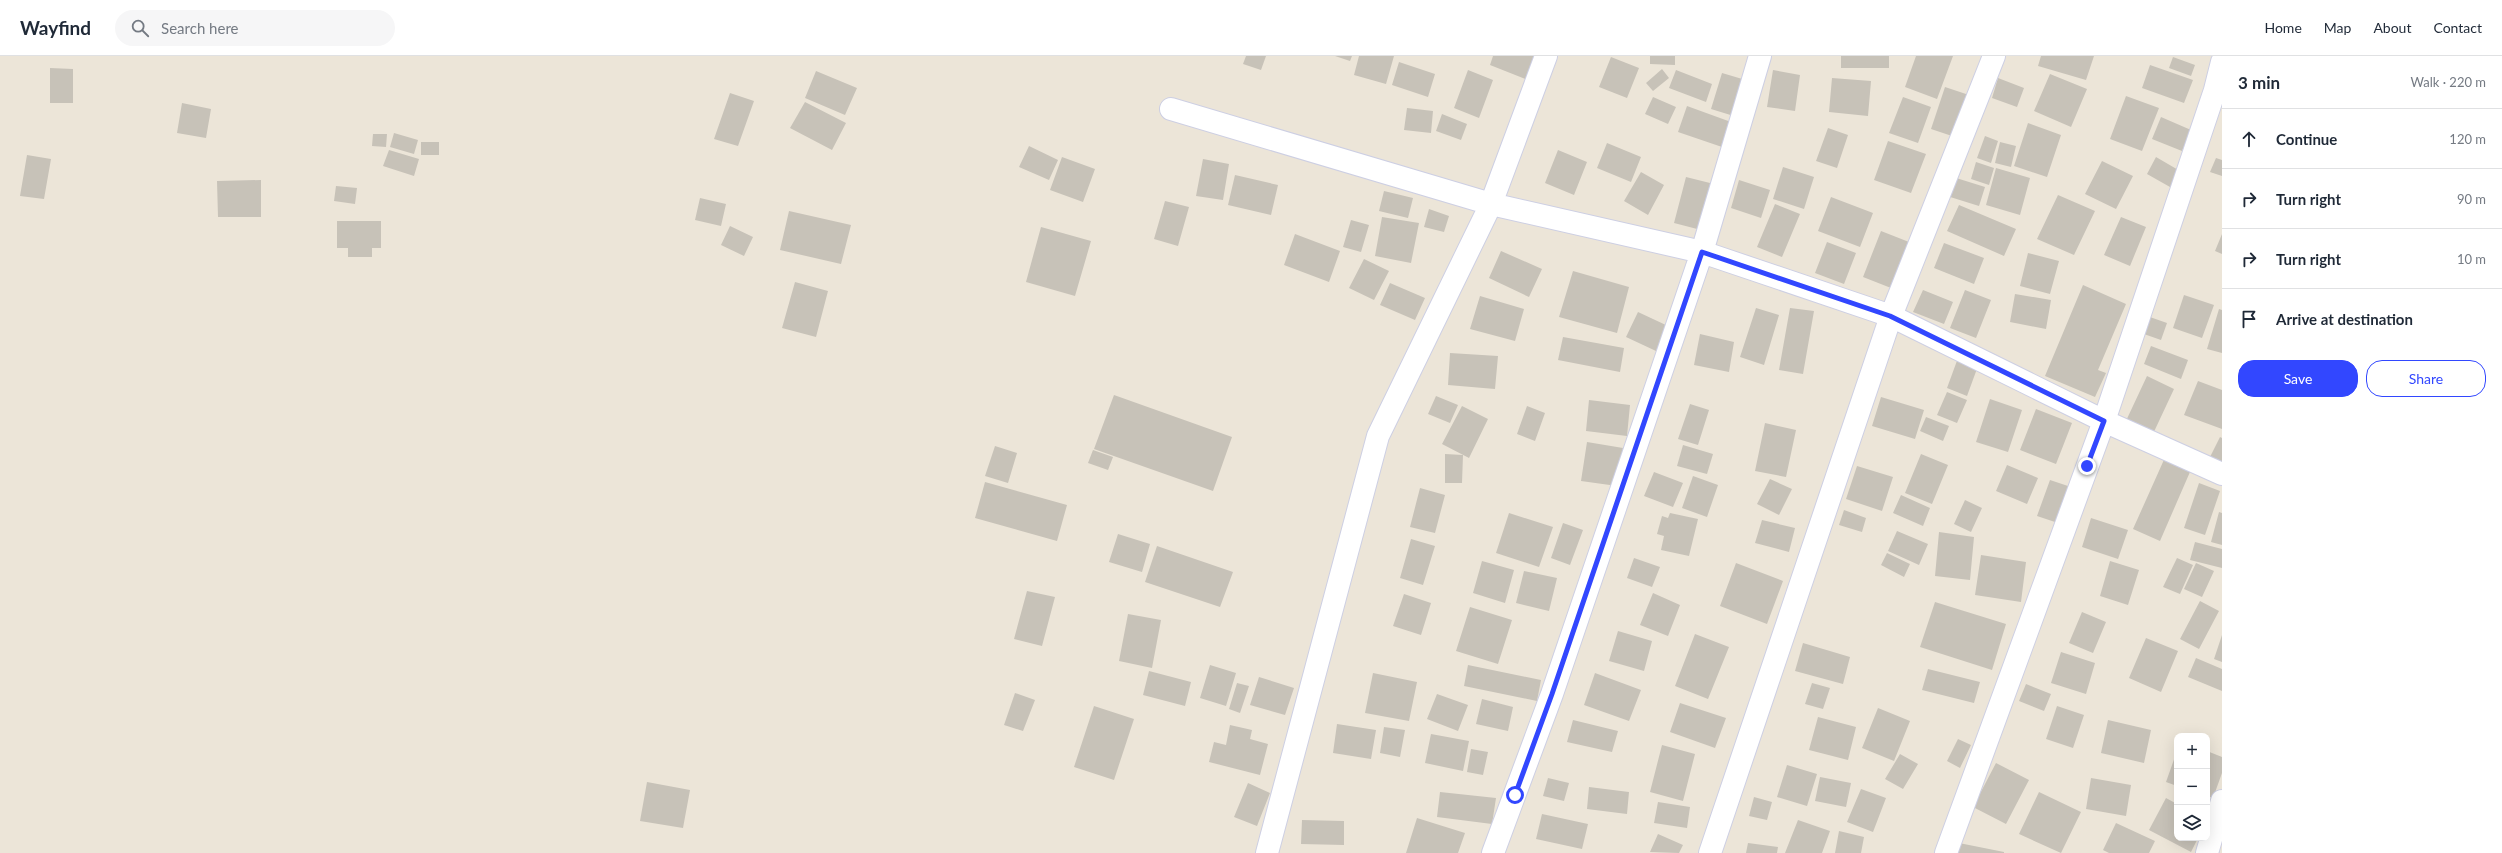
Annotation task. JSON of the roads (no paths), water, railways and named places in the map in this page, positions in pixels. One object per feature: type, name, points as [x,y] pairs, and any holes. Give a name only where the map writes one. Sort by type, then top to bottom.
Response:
[{"type":"street","points":[[1267,853],[1378,436],[1491,204],[1546,56]]},
{"type":"street","points":[[1493,853],[1552,694],[1702,252],[1760,56]]},
{"type":"street","points":[[1710,853],[1890,316],[1994,56]]},
{"type":"street","points":[[1946,853],[2104,421],[2215,90],[2222,62]]},
{"type":"street","points":[[1171,109],[1491,204],[1702,252],[1890,316],[2104,421],[2222,474]]},
{"type":"street","points":[[2207,853],[2222,802]]}]
